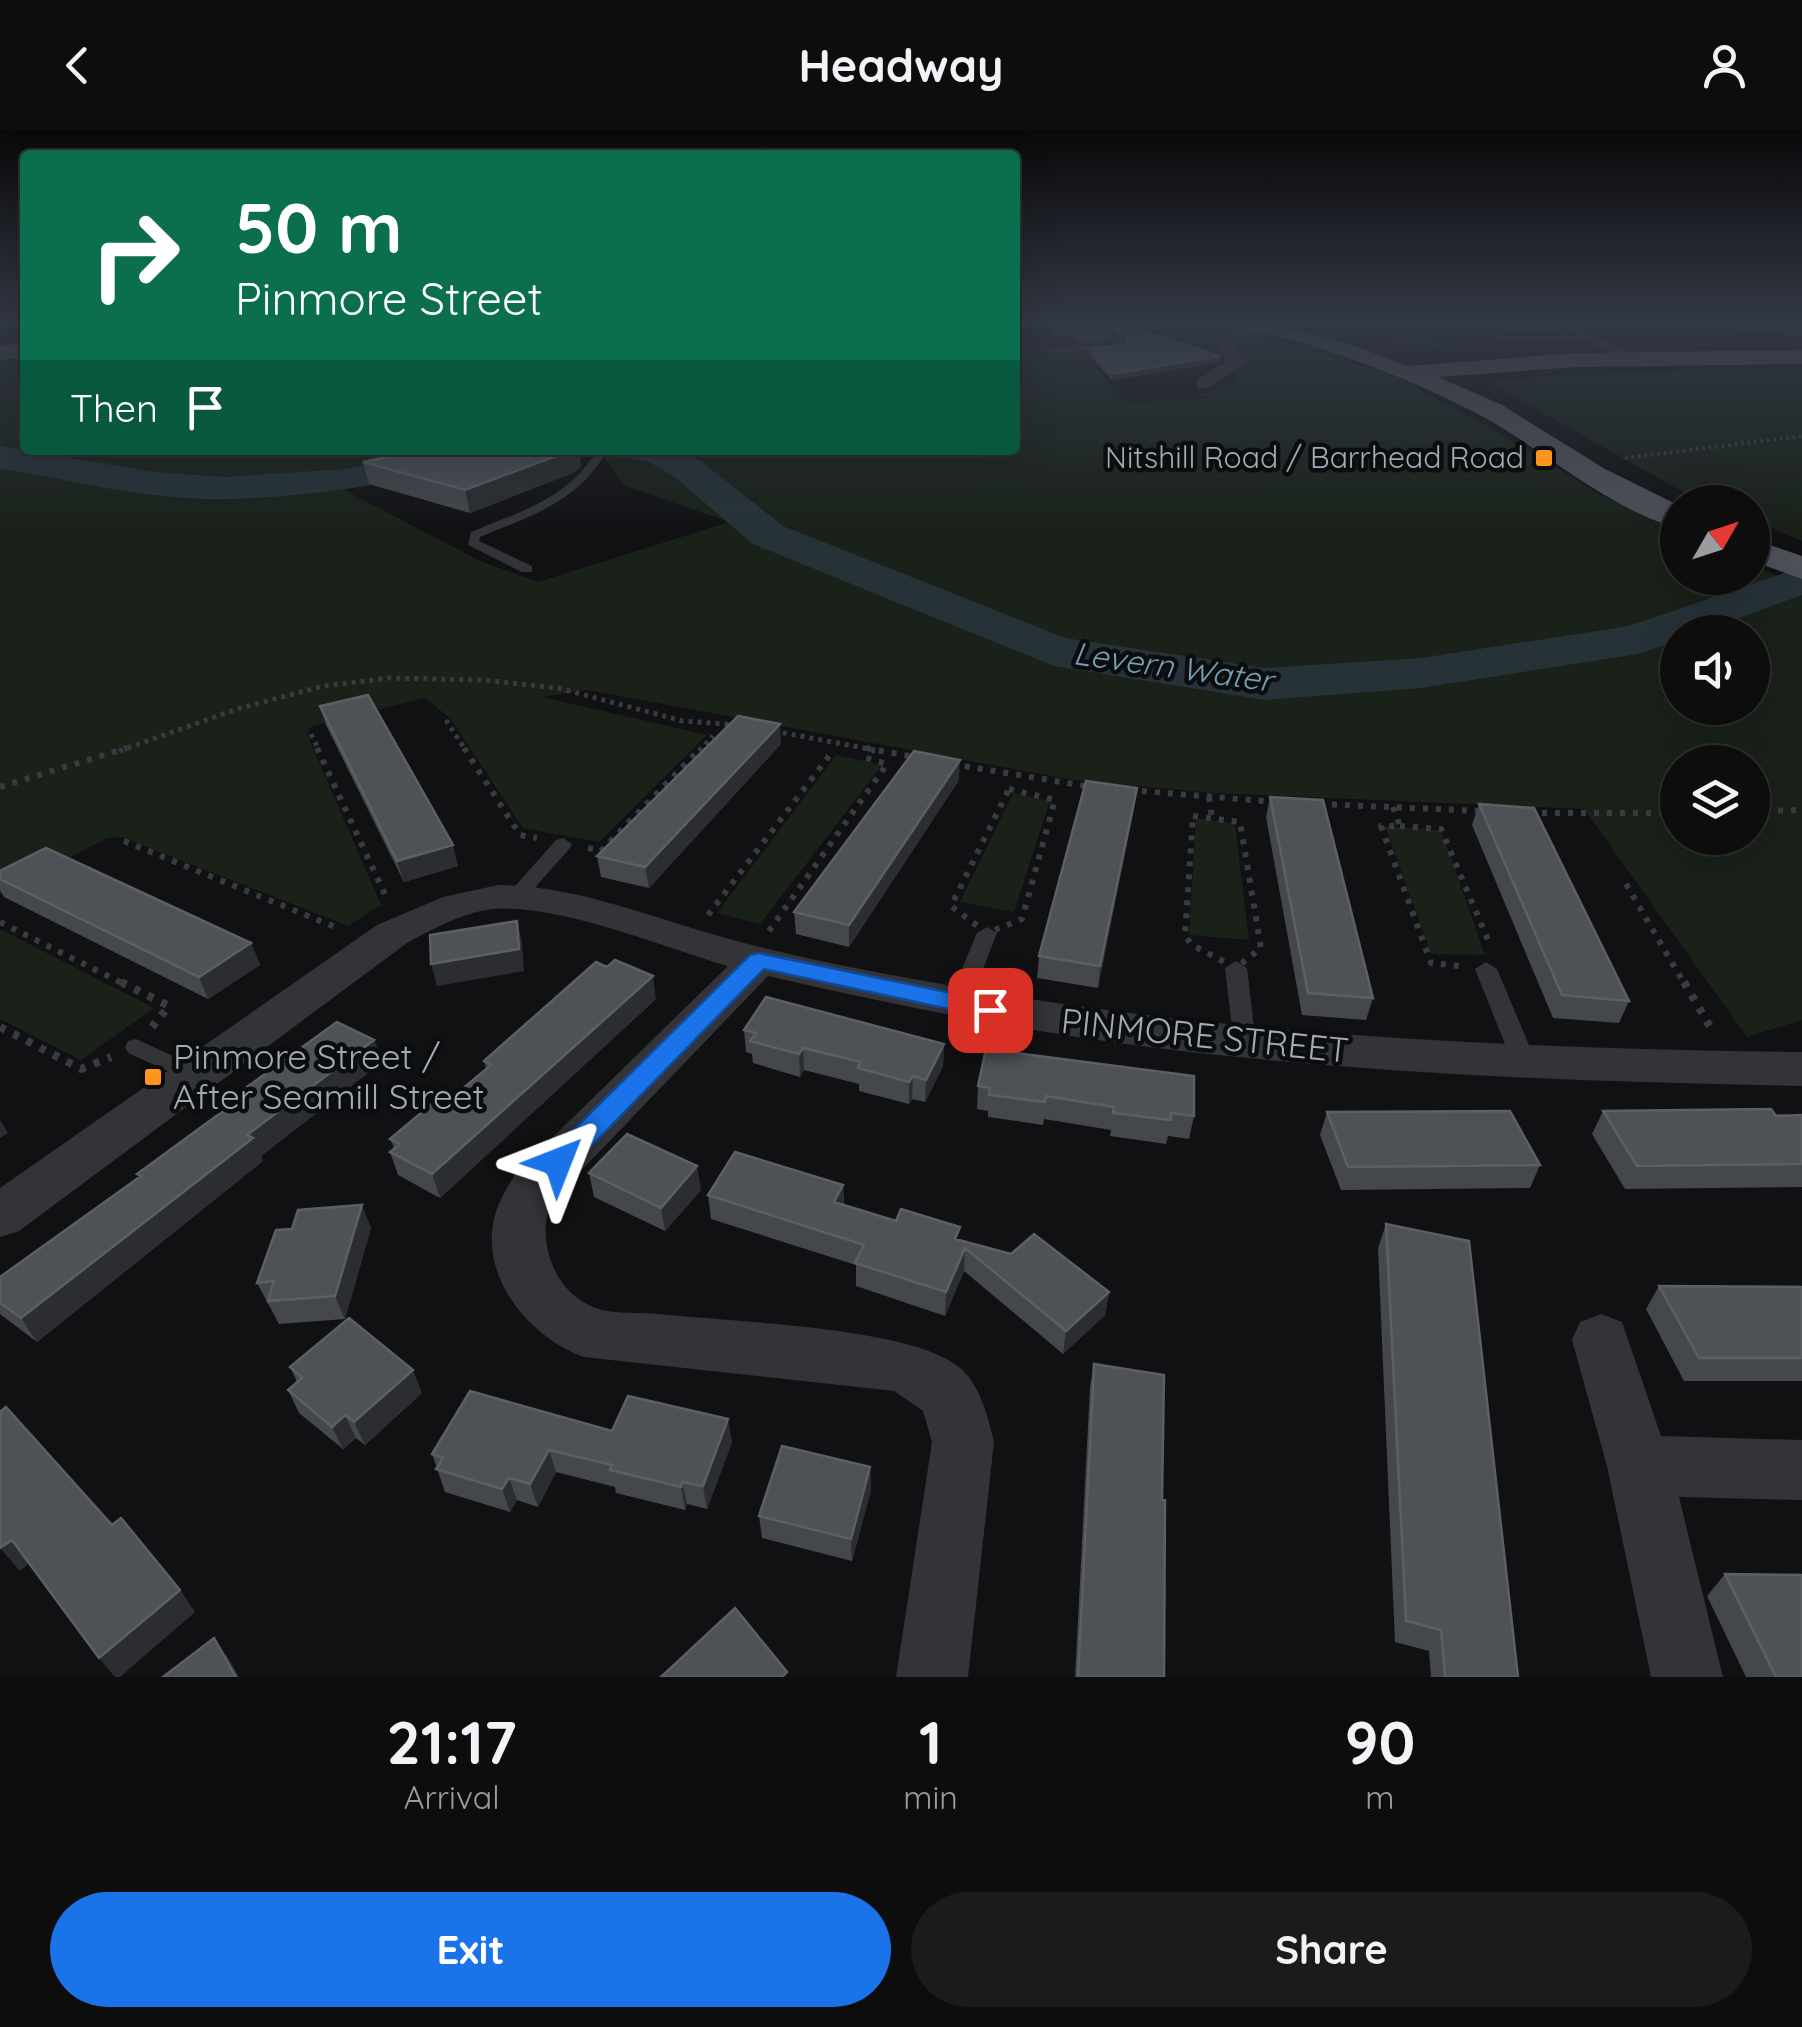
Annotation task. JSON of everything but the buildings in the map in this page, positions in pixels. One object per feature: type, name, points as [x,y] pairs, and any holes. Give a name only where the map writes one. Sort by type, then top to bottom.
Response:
[{"type":"main road","points":[[1457,391],[1594,476],[1660,509]]},
{"type":"main road","points":[[1471,391],[1532,415],[1660,492]]},
{"type":"main road","points":[[1770,541],[1802,553]]},
{"type":"main road","points":[[1770,555],[1802,568]]},
{"type":"street","name":"PINMORE STREET","points":[[0,1216],[392,934],[475,900],[516,897],[550,901],[754,959],[958,1005],[1118,1030],[1245,1044],[1525,1064],[1802,1068]]},
{"type":"street","points":[[754,959],[533,1188],[520,1206],[518,1224],[524,1263],[547,1308],[562,1322],[584,1332],[897,1365],[924,1374],[942,1387],[957,1410],[963,1442],[932,1677]]},
{"type":"street","points":[[1600,1340],[1639,1466],[1687,1677]]},
{"type":"street","points":[[1639,1466],[1802,1470]]},
{"type":"lane","points":[[527,569],[472,542],[475,535],[575,491],[600,455]]},
{"type":"lane","points":[[516,897],[563,844]]},
{"type":"lane","points":[[958,1005],[987,934]]},
{"type":"lane","points":[[1236,968],[1245,1044]]},
{"type":"lane","points":[[1486,969],[1525,1064]]},
{"type":"lane","points":[[136,1047],[196,1076]]},
{"type":"path","points":[[1601,459],[1802,436]]},
{"type":"path","points":[[0,787],[237,709],[324,686],[389,678],[483,680],[558,688],[683,721],[713,720],[751,727]]},
{"type":"path","points":[[446,720],[520,835],[601,851],[713,736]]},
{"type":"path","points":[[770,731],[923,758]]},
{"type":"path","points":[[312,734],[391,908],[382,914]]},
{"type":"path","points":[[754,959],[887,764],[866,758],[874,748]]},
{"type":"path","points":[[689,940],[829,756]]},
{"type":"path","points":[[942,762],[1103,788]]},
{"type":"path","points":[[1032,795],[1038,779]]},
{"type":"path","points":[[1009,790],[1055,800],[1022,919],[987,934],[951,906],[1009,790]]},
{"type":"path","points":[[1121,790],[1277,802]]},
{"type":"path","points":[[1209,797],[1212,818]]},
{"type":"path","points":[[1316,804],[1485,812]]},
{"type":"path","points":[[1393,807],[1400,826]]},
{"type":"path","points":[[1770,811],[1802,810]]},
{"type":"path","points":[[1520,813],[1660,812]]},
{"type":"path","points":[[1193,816],[1240,822],[1261,948],[1236,968],[1192,945],[1185,936],[1193,816]]},
{"type":"path","points":[[1381,826],[1442,829],[1498,963],[1486,969],[1431,963],[1381,826]]},
{"type":"path","points":[[124,841],[353,934]]},
{"type":"path","points":[[1626,884],[1734,1068]]},
{"type":"path","points":[[0,922],[170,1006],[136,1047],[81,1069],[0,1027]]},
{"type":"shaded area","points":[[0,391],[20,391],[20,455],[490,455],[337,486],[480,561],[538,582],[729,522],[623,485],[603,455],[1020,455],[1020,391],[1116,391],[1126,403],[1210,398],[1197,394],[1205,391],[1422,391],[1601,495],[1660,524],[1660,595],[1770,595],[1770,572],[1802,586],[1802,1020],[1747,1037],[1584,809],[1213,793],[1073,780],[587,690],[542,697],[707,735],[599,842],[523,828],[450,718],[425,698],[312,726],[307,734],[381,905],[348,926],[122,837],[107,838],[0,894]]},
{"type":"shaded area","points":[[1504,391],[1802,391],[1802,541],[1770,527],[1770,485],[1671,485]]},
{"type":"shaded area","points":[[836,755],[882,765],[760,924],[717,913]]},
{"type":"shaded area","points":[[1013,793],[1050,801],[1014,912],[960,902]]},
{"type":"shaded area","points":[[1196,818],[1235,824],[1249,940],[1189,935]]},
{"type":"shaded area","points":[[1385,826],[1441,830],[1485,955],[1431,954]]},
{"type":"shaded area","points":[[0,929],[154,1008],[81,1060],[0,1019]]},
{"type":"waterway","name":"Levern Water","points":[[0,457],[154,483],[225,488],[346,480],[464,455]]},
{"type":"waterway","name":"Levern Water","points":[[663,455],[689,470],[768,535],[1054,651],[1265,684],[1421,673],[1638,639],[1802,580]]},
{"type":"place","name":"Nitshill Road / Barrhead Road","points":[[1544,458]]},
{"type":"place","name":"Pinmore Street / After Seamill Street","points":[[153,1077]]},
{"type":"route","points":[[558,1162],[759,960],[990,1010]]}]
